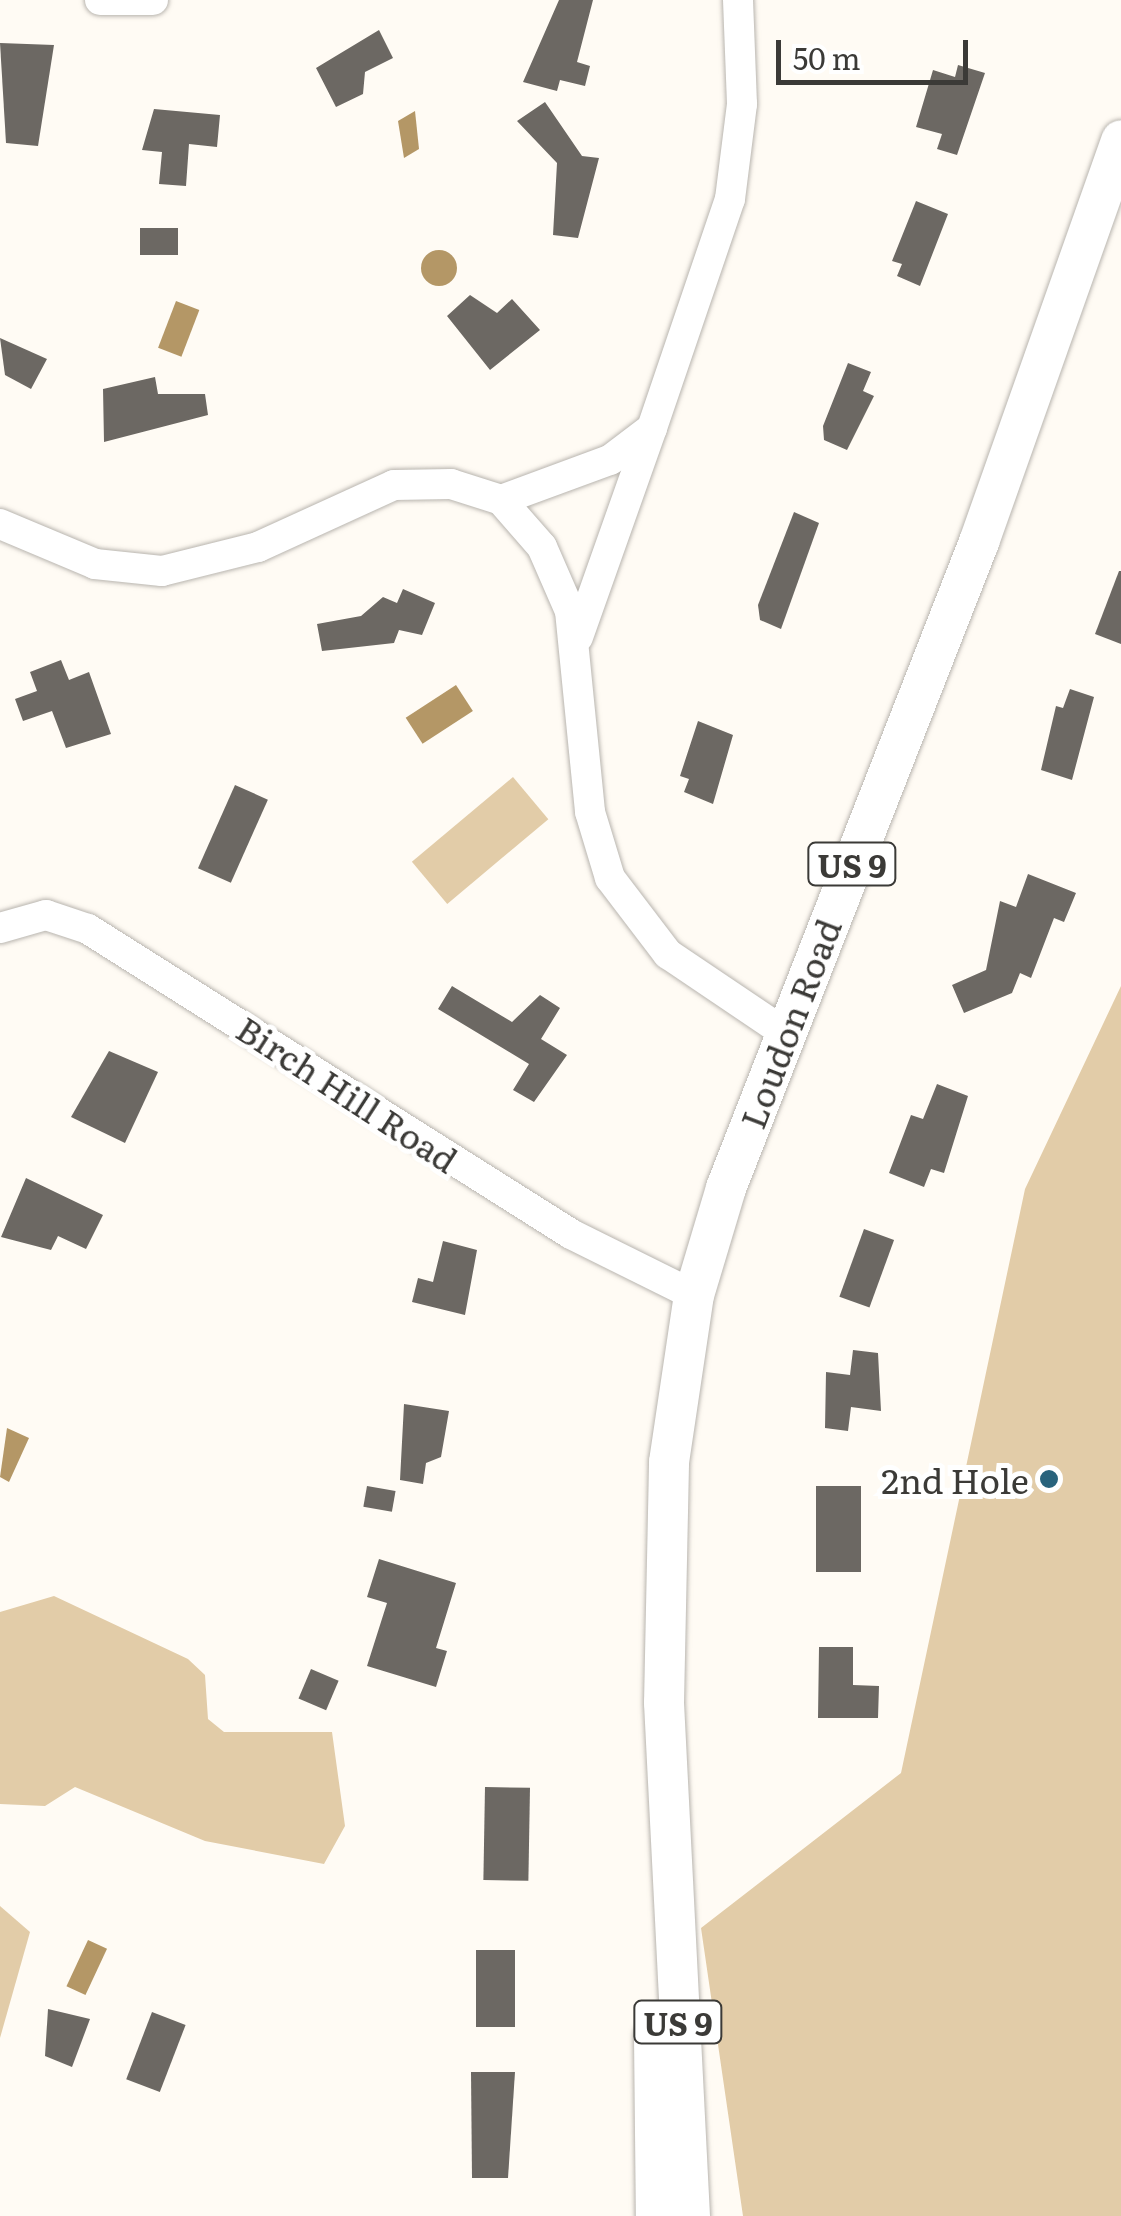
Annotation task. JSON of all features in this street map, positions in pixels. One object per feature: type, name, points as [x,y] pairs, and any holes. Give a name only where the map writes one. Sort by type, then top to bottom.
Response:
[{"type":"main road","name":"Loudon Road","points":[[664,1829],[668,1478],[694,1295],[785,1033],[979,542],[1121,140]]},
{"type":"main road","name":"US 9","points":[[656,2216],[654,2076],[664,1829]]},
{"type":"main road","name":"US 9","points":[[664,1829],[690,2216]]},
{"type":"main road","points":[[635,2216],[654,2076]]},
{"type":"street","points":[[100,0],[153,0]]},
{"type":"street","points":[[576,645],[652,428],[704,298],[730,200],[742,104],[738,0]]},
{"type":"street","points":[[0,524],[95,564],[162,572],[258,547],[409,482],[501,500],[610,460],[652,428]]},
{"type":"street","points":[[501,500],[553,566],[576,645],[590,812],[610,878],[680,964],[785,1033]]},
{"type":"street","name":"Birch Hill Road","points":[[0,928],[35,915],[88,930],[571,1234],[694,1295]]},
{"type":"shaded area","points":[[415,111],[419,149],[404,158],[398,121]]},
{"type":"shaded area","points":[[439,250],[452,255],[457,268],[452,281],[439,286],[426,281],[421,268],[426,255]]},
{"type":"shaded area","points":[[176,301],[199,310],[181,357],[158,348]]},
{"type":"shaded area","points":[[456,685],[473,711],[423,744],[406,718]]},
{"type":"shaded area","points":[[513,777],[548,819],[447,904],[412,862]]},
{"type":"shaded area","name":"2nd Hole","points":[[1121,986],[1121,2216],[743,2216],[701,1928],[901,1773],[1025,1189]]},
{"type":"shaded area","points":[[7,1428],[29,1438],[9,1482],[0,1477]]},
{"type":"shaded area","points":[[54,1596],[188,1659],[205,1675],[208,1719],[224,1732],[332,1732],[345,1826],[324,1864],[205,1841],[75,1787],[45,1806],[0,1804],[0,1612]]},
{"type":"shaded area","points":[[0,1906],[30,1932],[0,2038]]},
{"type":"shaded area","points":[[88,1940],[107,1949],[85,1995],[66,1986]]},
{"type":"building","points":[[559,0],[593,0],[577,62],[590,66],[585,86],[560,80],[557,91],[523,82]]},
{"type":"building","points":[[379,30],[393,58],[365,72],[363,94],[336,107],[316,68]]},
{"type":"building","points":[[0,43],[54,45],[38,146],[6,143]]},
{"type":"building","points":[[958,65],[985,73],[957,155],[937,149],[942,134],[916,127],[933,70],[955,77]]},
{"type":"building","points":[[545,102],[582,156],[599,158],[578,238],[553,235],[557,163],[517,121]]},
{"type":"building","points":[[154,109],[220,115],[217,147],[189,144],[186,186],[159,184],[162,152],[142,150]]},
{"type":"building","points":[[916,201],[948,214],[920,286],[897,276],[902,264],[892,261]]},
{"type":"building","points":[[140,228],[178,228],[178,255],[140,255]]},
{"type":"building","points":[[470,295],[497,313],[512,299],[540,330],[490,370],[447,316]]},
{"type":"building","points":[[0,338],[47,359],[31,389],[5,375]]},
{"type":"building","points":[[848,363],[871,372],[863,391],[874,396],[847,450],[824,440],[823,426]]},
{"type":"building","points":[[155,377],[158,394],[205,394],[208,415],[104,442],[103,389]]},
{"type":"building","points":[[794,512],[819,523],[781,629],[760,620],[758,605]]},
{"type":"building","points":[[1121,571],[1121,644],[1095,634]]},
{"type":"building","points":[[403,589],[435,603],[422,635],[399,630],[394,643],[322,651],[317,624],[361,616],[383,597],[397,603]]},
{"type":"building","points":[[61,660],[69,680],[89,672],[111,734],[66,748],[52,711],[23,721],[15,699],[37,691],[30,672]]},
{"type":"building","points":[[1070,689],[1094,697],[1072,780],[1041,770],[1056,706],[1063,708]]},
{"type":"building","points":[[698,721],[733,735],[713,804],[684,792],[689,779],[680,776]]},
{"type":"building","points":[[235,785],[268,800],[231,883],[198,868]]},
{"type":"building","points":[[1028,874],[1076,893],[1064,922],[1054,918],[1031,978],[1020,973],[1012,993],[964,1013],[952,985],[986,970],[1000,901],[1016,907]]},
{"type":"building","points":[[452,986],[512,1022],[540,995],[560,1008],[541,1039],[567,1055],[534,1102],[513,1090],[529,1064],[438,1009]]},
{"type":"building","points":[[109,1051],[158,1072],[125,1143],[71,1117]]},
{"type":"building","points":[[937,1084],[968,1096],[944,1173],[931,1169],[924,1187],[889,1173],[911,1115],[923,1119]]},
{"type":"building","points":[[26,1178],[103,1215],[86,1249],[58,1236],[51,1250],[1,1237]]},
{"type":"building","points":[[864,1229],[894,1240],[869,1308],[839,1297]]},
{"type":"building","points":[[443,1241],[477,1250],[465,1315],[412,1302],[418,1278],[433,1282]]},
{"type":"building","points":[[853,1350],[878,1353],[881,1411],[851,1407],[848,1431],[825,1428],[826,1372],[850,1375]]},
{"type":"building","points":[[404,1404],[449,1411],[441,1457],[426,1463],[423,1484],[400,1480]]},
{"type":"building","points":[[367,1486],[396,1491],[392,1512],[363,1507]]},
{"type":"building","points":[[816,1486],[861,1486],[861,1572],[816,1572]]},
{"type":"building","points":[[379,1559],[456,1583],[436,1648],[447,1651],[436,1687],[367,1666],[387,1603],[367,1597]]},
{"type":"building","points":[[819,1647],[853,1647],[853,1685],[879,1686],[878,1718],[818,1718]]},
{"type":"building","points":[[311,1669],[339,1681],[326,1710],[298,1698]]},
{"type":"building","points":[[485,1787],[530,1788],[528,1881],[483,1880]]},
{"type":"building","points":[[476,1950],[515,1950],[515,2027],[476,2027]]},
{"type":"building","points":[[48,2009],[90,2019],[72,2067],[45,2056]]},
{"type":"building","points":[[152,2012],[186,2025],[160,2092],[126,2079]]},
{"type":"building","points":[[471,2072],[515,2072],[508,2178],[472,2178]]},
{"type":"place","name":"2nd Hole","points":[[1049,1479]]}]
